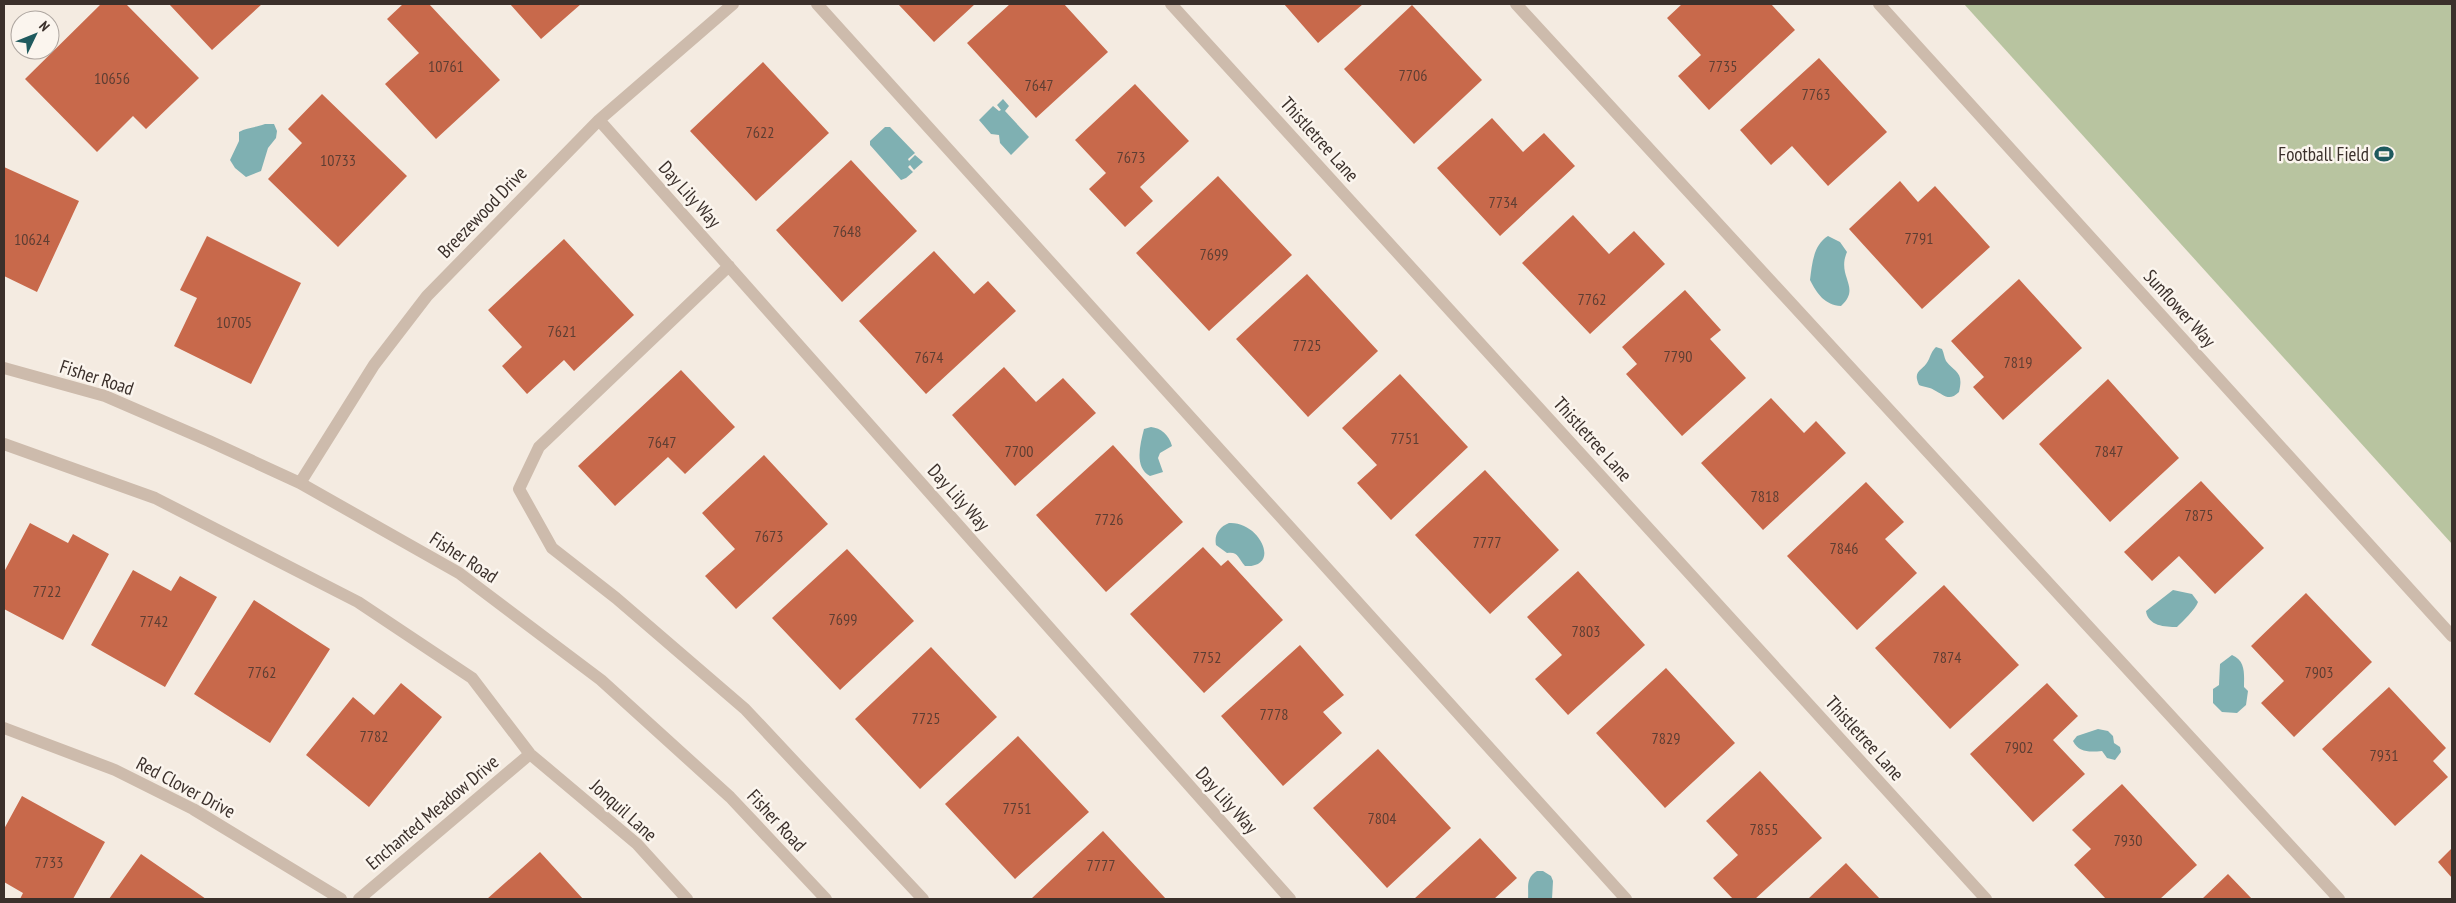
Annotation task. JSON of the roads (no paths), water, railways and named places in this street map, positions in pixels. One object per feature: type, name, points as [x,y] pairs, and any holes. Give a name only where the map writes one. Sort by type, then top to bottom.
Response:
[{"type":"street","name":"Breezewood Drive","points":[[300,483],[374,365],[427,296],[599,120],[733,4]]},
{"type":"street","points":[[817,4],[1626,899]]},
{"type":"street","name":"Thistletree Lane","points":[[1171,4],[1986,899]]},
{"type":"street","points":[[1516,4],[2339,899]]},
{"type":"street","name":"Sunflower Way","points":[[1879,4],[2452,636]]},
{"type":"street","name":"Day Lily Way","points":[[599,120],[1290,899]]},
{"type":"street","points":[[729,266],[539,447],[519,488],[552,548],[616,598],[745,709],[923,899]]},
{"type":"street","name":"Fisher Road","points":[[4,368],[105,396],[300,483],[459,573],[601,680],[730,797],[826,899]]},
{"type":"street","name":"Jonquil Lane","points":[[4,444],[155,498],[358,602],[472,678],[530,754],[637,844],[687,899]]},
{"type":"street","name":"Red Clover Drive","points":[[4,728],[115,770],[193,809],[342,899]]},
{"type":"street","name":"Enchanted Meadow Drive","points":[[359,899],[530,754]]},
{"type":"water","points":[[1003,99],[1009,106],[1005,111],[1029,137],[1011,155],[1000,143],[999,135],[991,134],[979,120],[993,106],[999,111],[1001,110],[997,105]]},
{"type":"water","points":[[265,124],[274,124],[277,131],[276,138],[268,148],[261,171],[246,177],[235,168],[230,160],[239,141],[239,132]]},
{"type":"water","points":[[885,127],[890,127],[915,153],[908,159],[909,161],[915,155],[923,162],[914,170],[910,165],[908,167],[913,172],[901,180],[870,145],[870,141]]},
{"type":"water","points":[[1828,236],[1840,242],[1847,252],[1844,268],[1849,293],[1841,306],[1830,303],[1822,298],[1810,280],[1816,250]]},
{"type":"water","points":[[1936,347],[1942,349],[1946,361],[1959,376],[1959,392],[1952,397],[1947,397],[1931,388],[1919,385],[1917,380],[1917,373],[1926,364]]},
{"type":"water","points":[[1151,427],[1164,433],[1172,446],[1160,453],[1158,458],[1163,472],[1150,476],[1142,467],[1140,455],[1144,429]]},
{"type":"water","points":[[1229,523],[1240,524],[1250,529],[1257,536],[1262,544],[1264,553],[1262,560],[1256,565],[1245,566],[1236,554],[1227,553],[1216,545],[1218,532]]},
{"type":"water","points":[[2173,590],[2192,594],[2198,602],[2177,627],[2162,626],[2154,623],[2147,616],[2146,611]]},
{"type":"water","points":[[2232,655],[2242,664],[2244,687],[2248,691],[2246,705],[2237,713],[2222,712],[2213,703],[2213,689],[2219,685],[2220,664]]},
{"type":"water","points":[[2098,729],[2108,731],[2113,736],[2114,743],[2120,747],[2121,752],[2115,760],[2107,758],[2102,751],[2082,750],[2075,745],[2073,741],[2077,736]]},
{"type":"water","points":[[1537,871],[1543,871],[1551,876],[1553,881],[1552,899],[1528,899],[1529,880]]},
{"type":"place","name":"Football Field","points":[[2384,154]]}]
